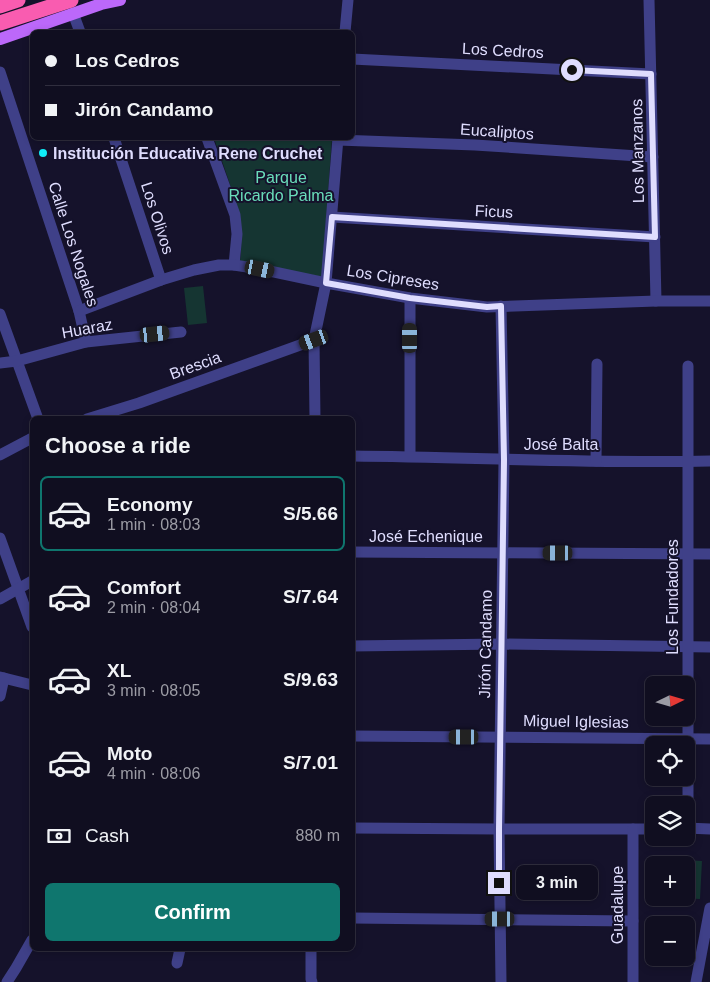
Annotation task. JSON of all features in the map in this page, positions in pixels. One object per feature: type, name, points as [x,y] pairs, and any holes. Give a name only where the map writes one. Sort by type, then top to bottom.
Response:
[{"type":"highway","points":[[0,6],[18,0]]},
{"type":"highway","points":[[0,24],[38,10],[72,7]]},
{"type":"main road","points":[[0,39],[72,7],[120,0]]},
{"type":"street","points":[[345,30],[348,0]]},
{"type":"street","name":"Los Manzanos","points":[[649,0],[656,301]]},
{"type":"street","points":[[72,7],[79,30]]},
{"type":"street","name":"Los Cedros","points":[[355,59],[651,74]]},
{"type":"street","name":"Calle Los Nogales","points":[[0,72],[79,311],[86,342]]},
{"type":"street","name":"Los Olivos","points":[[115,140],[161,280]]},
{"type":"street","points":[[207,140],[235,215],[237,234],[234,265]]},
{"type":"street","points":[[315,416],[314,340],[326,283],[338,140]]},
{"type":"street","name":"Eucaliptos","points":[[355,140],[475,145],[653,157]]},
{"type":"street","name":"Ficus","points":[[332,217],[655,237]]},
{"type":"street","name":"Los Cipreses","points":[[79,311],[161,280],[219,264],[234,265],[410,298],[487,307],[710,301]]},
{"type":"street","points":[[410,298],[410,456]]},
{"type":"street","name":"Jirón Candamo","points":[[501,306],[504,460],[499,829],[501,982]]},
{"type":"street","points":[[0,314],[37,416]]},
{"type":"street","name":"Huaraz","points":[[0,363],[17,361],[86,342],[181,332]]},
{"type":"street","name":"Brescia","points":[[97,416],[139,403],[314,340]]},
{"type":"street","points":[[596,461],[597,364]]},
{"type":"street","name":"Los Fundadores","points":[[687,736],[689,647],[688,366]]},
{"type":"street","points":[[0,455],[30,439]]},
{"type":"street","name":"José Balta","points":[[355,456],[504,460],[710,461]]},
{"type":"street","points":[[0,538],[30,621]]},
{"type":"street","name":"José Echenique","points":[[355,552],[710,554]]},
{"type":"street","points":[[0,598],[30,582]]},
{"type":"street","points":[[355,646],[501,644],[710,647]]},
{"type":"street","points":[[0,696],[2,678],[30,685]]},
{"type":"street","name":"Miguel Iglesias","points":[[355,736],[645,738]]},
{"type":"street","name":"Miguel Iglesias","points":[[695,738],[710,739]]},
{"type":"street","points":[[355,828],[645,829]]},
{"type":"street","points":[[695,828],[710,829]]},
{"type":"street","name":"Guadalupe","points":[[633,829],[633,982]]},
{"type":"street","points":[[696,982],[708,929],[710,908]]},
{"type":"street","points":[[355,918],[633,921]]},
{"type":"street","points":[[7,982],[30,944]]},
{"type":"street","points":[[177,963],[180,951]]},
{"type":"street","points":[[311,951],[311,980]]},
{"type":"green space","name":"Parque Ricardo Palma","points":[[215,140],[332,140],[322,277],[240,261],[241,245],[238,214],[230,183]]},
{"type":"green space","points":[[203,286],[207,323],[188,325],[184,288]]},
{"type":"green space","points":[[695,861],[702,861],[700,899],[695,899]]},
{"type":"place","name":"Institución Educativa Rene Cruchet","points":[[43,153]]},
{"type":"route","points":[[499,883],[504,460],[501,306],[487,307],[410,298],[326,283],[332,217],[655,237],[651,74],[572,70]]}]
